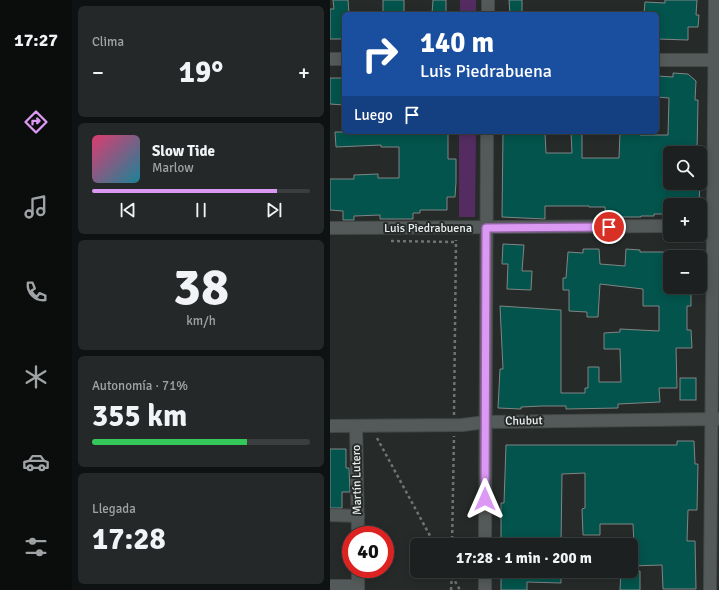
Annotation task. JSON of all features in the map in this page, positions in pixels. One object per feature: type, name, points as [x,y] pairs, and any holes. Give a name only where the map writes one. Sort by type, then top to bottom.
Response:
[{"type":"street","points":[[488,0],[488,12]]},
{"type":"street","points":[[710,590],[715,419],[710,225],[717,60],[715,0]]},
{"type":"street","points":[[330,59],[342,59]]},
{"type":"street","points":[[659,60],[717,60]]},
{"type":"street","points":[[485,538],[486,228],[488,134]]},
{"type":"street","name":"Luis Piedrabuena","points":[[330,228],[663,226]]},
{"type":"street","name":"Chubut","points":[[330,426],[454,430],[486,422],[715,419]]},
{"type":"street","name":"Martín Lutero","points":[[356,426],[358,526]]},
{"type":"street","points":[[330,515],[358,516]]},
{"type":"street","points":[[485,578],[485,590]]},
{"type":"street","points":[[330,586],[358,588]]},
{"type":"path","points":[[452,538],[456,234]]},
{"type":"path","points":[[385,241],[456,242]]},
{"type":"path","points":[[446,435],[454,430]]},
{"type":"path","points":[[383,434],[375,434],[431,538]]},
{"type":"path","points":[[452,578],[452,590]]},
{"type":"path","points":[[453,578],[460,590]]},
{"type":"shaded area","points":[[460,0],[476,0],[476,12],[460,12]]},
{"type":"shaded area","points":[[459,134],[476,134],[475,217],[459,217]]},
{"type":"building","points":[[333,0],[348,0],[349,12],[342,12],[342,39],[330,39],[330,9],[334,9]]},
{"type":"building","points":[[383,0],[404,0],[404,12],[383,12]]},
{"type":"building","points":[[433,0],[446,0],[446,12],[432,12]]},
{"type":"building","points":[[509,0],[522,0],[522,12],[510,12]]},
{"type":"building","points":[[665,0],[697,0],[696,15],[699,15],[698,27],[688,27],[688,40],[659,39],[659,12],[644,12],[645,2],[665,3]]},
{"type":"building","points":[[673,73],[688,74],[696,81],[695,100],[698,100],[697,146],[663,146],[663,190],[700,190],[699,198],[663,198],[663,214],[654,214],[654,216],[606,219],[605,207],[545,206],[545,219],[502,217],[503,134],[545,134],[546,153],[572,153],[571,134],[582,134],[582,158],[619,158],[620,134],[668,135],[669,98],[659,97],[659,76],[673,77]]},
{"type":"building","points":[[330,78],[342,78],[342,105],[330,104]]},
{"type":"building","points":[[335,132],[342,132],[342,134],[448,134],[448,159],[456,159],[455,197],[447,197],[447,210],[420,210],[420,213],[413,213],[413,219],[380,219],[380,215],[354,216],[354,220],[343,220],[343,211],[330,210],[330,179],[354,179],[354,175],[378,174],[378,178],[399,178],[399,147],[381,147],[381,145],[336,147]]},
{"type":"building","points":[[503,244],[524,245],[522,271],[532,271],[531,290],[507,289],[508,264],[502,264]]},
{"type":"building","points":[[583,249],[599,249],[600,264],[625,266],[626,249],[640,250],[640,252],[663,252],[663,294],[691,294],[691,306],[687,306],[687,330],[691,330],[692,348],[676,348],[677,388],[659,388],[660,402],[618,404],[618,408],[566,409],[566,406],[542,406],[521,407],[521,409],[498,408],[500,369],[503,369],[500,306],[561,310],[561,393],[585,393],[585,388],[588,388],[588,367],[599,367],[599,382],[621,382],[620,349],[604,349],[604,333],[620,332],[620,329],[659,331],[659,306],[643,306],[643,289],[600,284],[598,317],[587,317],[587,312],[569,311],[569,290],[563,290],[563,278],[566,278],[568,252],[583,253]]},
{"type":"building","points":[[680,378],[696,378],[696,400],[680,400]]},
{"type":"building","points":[[677,441],[694,441],[695,464],[698,464],[697,510],[688,510],[687,541],[695,541],[696,589],[663,589],[662,565],[638,566],[638,538],[634,538],[633,524],[600,524],[600,535],[583,535],[582,509],[585,508],[585,473],[562,474],[561,538],[501,538],[501,503],[504,503],[506,445],[677,445]]},
{"type":"building","points":[[330,449],[346,449],[346,468],[349,468],[350,492],[342,492],[342,508],[330,508]]},
{"type":"building","points":[[638,571],[640,571],[640,590],[620,590],[621,578],[638,578]]},
{"type":"building","points":[[501,578],[561,578],[561,583],[527,582],[527,590],[501,590]]},
{"type":"route","points":[[485,499],[486,228],[609,227]]}]
